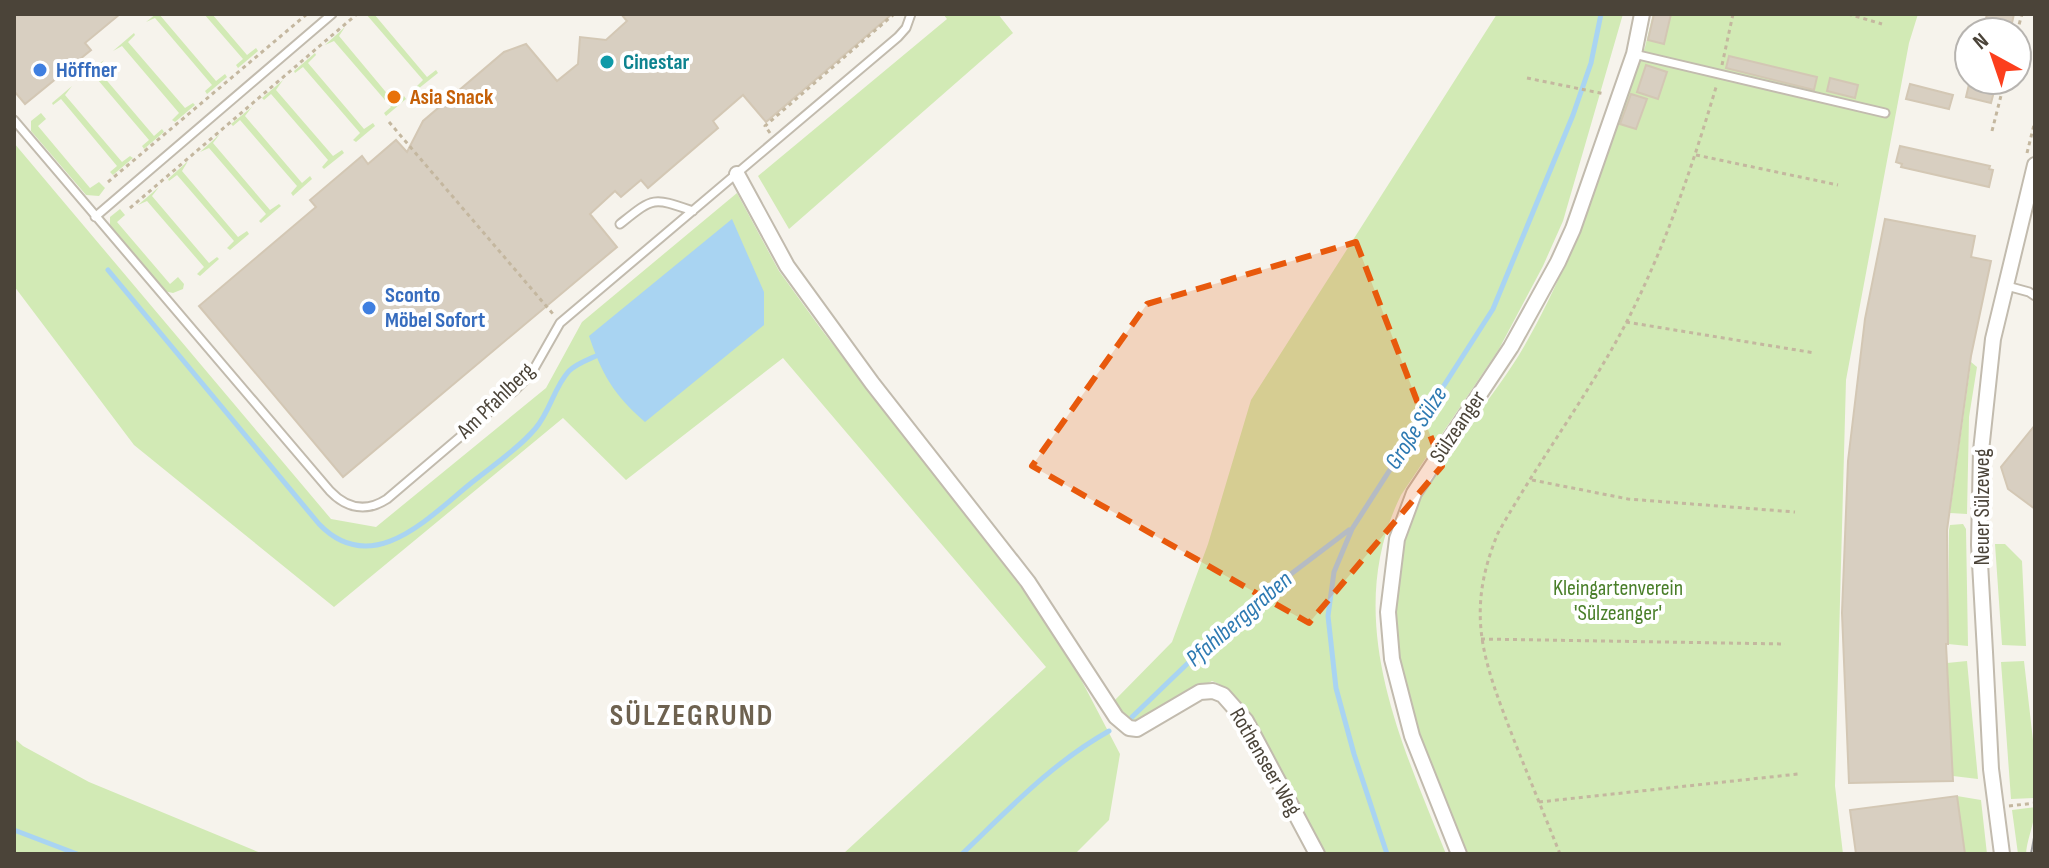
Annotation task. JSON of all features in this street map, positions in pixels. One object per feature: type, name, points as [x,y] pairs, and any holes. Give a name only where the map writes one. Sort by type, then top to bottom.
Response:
[{"type":"street","name":"Sülzeanger","points":[[1459,854],[1412,736],[1392,659],[1388,612],[1397,539],[1414,493],[1511,347],[1558,262],[1573,229],[1634,54],[1642,14]]},
{"type":"street","name":"Neuer Sülzeweg","points":[[2002,854],[1991,769],[1979,545],[1981,451],[1990,355],[2035,165]]},
{"type":"street","name":"Rothenseer Weg","points":[[737,174],[776,248],[804,289],[872,383],[1028,582],[1117,718],[1129,728],[1137,729],[1200,692],[1213,691],[1223,695],[1246,721],[1317,854]]},
{"type":"lane","points":[[95,217],[332,14]]},
{"type":"lane","name":"Am Pfahlberg","points":[[14,120],[330,491],[352,506],[374,506],[387,499],[514,391],[536,366],[560,323],[898,37],[906,28],[911,14]]},
{"type":"lane","points":[[1634,54],[1885,113]]},
{"type":"lane","points":[[620,224],[652,201],[664,201],[693,211]]},
{"type":"lane","points":[[2007,286],[2035,296]]},
{"type":"path","points":[[108,182],[307,14]]},
{"type":"path","points":[[130,208],[357,14]]},
{"type":"path","points":[[776,140],[765,126],[894,14]]},
{"type":"path","points":[[1560,854],[1486,667],[1481,639],[1481,598],[1490,552],[1506,518],[1626,322],[1696,155],[1733,14]]},
{"type":"path","points":[[1848,14],[1882,24]]},
{"type":"path","points":[[1527,78],[1601,93]]},
{"type":"path","points":[[1992,131],[2001,96]]},
{"type":"path","points":[[389,122],[560,323]]},
{"type":"path","points":[[1696,155],[1838,185]]},
{"type":"path","points":[[1626,322],[1815,353]]},
{"type":"path","points":[[1532,480],[1628,499],[1795,512]]},
{"type":"path","points":[[1481,639],[1785,644]]},
{"type":"path","points":[[1539,802],[1798,774]]},
{"type":"path","points":[[2009,806],[2035,803]]},
{"type":"highlighted area","points":[[1356,242],[1442,466],[1309,623],[1032,466],[1147,304]]},
{"type":"green space","points":[[156,14],[216,81],[225,74],[227,77],[207,94],[205,91],[212,85],[155,18],[146,22]]},
{"type":"green space","points":[[204,14],[212,14],[247,55],[256,48],[258,51],[238,68],[236,65],[243,59]]},
{"type":"green space","points":[[366,14],[374,14],[427,77],[436,70],[438,73],[418,89],[416,87],[423,80]]},
{"type":"green space","points":[[943,14],[998,14],[1013,33],[789,229],[758,176],[947,19]]},
{"type":"green space","points":[[1497,14],[1623,14],[1563,221],[1543,266],[1499,349],[1401,495],[1384,541],[1376,586],[1377,632],[1384,677],[1411,767],[1446,854],[1323,854],[1248,716],[1223,687],[1212,681],[1136,722],[1121,714],[1113,702],[1172,642],[1208,544],[1251,400]]},
{"type":"green space","name":"Kleingartenverein 'Sülzeanger'","points":[[1653,14],[1918,14],[1909,43],[1846,380],[1835,786],[1843,854],[1467,854],[1422,747],[1402,684],[1397,654],[1396,608],[1400,563],[1409,523],[1425,490],[1506,375],[1539,319],[1574,243],[1645,47]]},
{"type":"green space","points":[[345,27],[339,36],[395,103],[404,96],[406,99],[386,116],[384,113],[391,107],[334,41],[325,45]]},
{"type":"green space","points":[[134,33],[128,42],[185,108],[193,103],[195,105],[175,122],[172,120],[179,113],[122,46],[113,51]]},
{"type":"green space","points":[[315,53],[308,63],[364,129],[373,123],[375,126],[356,142],[353,140],[360,133],[303,67],[294,71]]},
{"type":"green space","points":[[104,60],[97,69],[154,136],[162,129],[164,132],[144,149],[142,146],[149,140],[92,73],[85,79],[83,77]]},
{"type":"green space","points":[[283,80],[276,90],[333,156],[342,150],[344,153],[324,169],[322,167],[328,160],[271,94],[264,100],[262,98]]},
{"type":"green space","points":[[72,86],[65,95],[122,162],[130,156],[133,158],[113,175],[110,172],[117,166],[61,99],[52,103]]},
{"type":"green space","points":[[252,107],[245,116],[302,183],[310,176],[312,179],[293,196],[291,193],[297,186],[240,120],[233,126],[231,124]]},
{"type":"green space","points":[[41,113],[46,119],[38,126],[90,188],[99,182],[105,188],[99,196],[86,195],[31,131],[31,121]]},
{"type":"green space","points":[[220,134],[213,143],[270,210],[279,204],[281,206],[261,223],[259,221],[266,214],[209,148],[200,152]]},
{"type":"green space","points":[[14,143],[331,519],[376,527],[546,388],[582,322],[737,193],[779,271],[1037,608],[1074,666],[1120,754],[1109,820],[1075,854],[843,854],[1046,667],[783,358],[626,480],[563,418],[334,607],[134,445],[14,286]]},
{"type":"green space","points":[[188,161],[182,171],[238,237],[247,231],[249,234],[230,250],[227,248],[234,241],[177,175],[168,179]]},
{"type":"green space","points":[[159,187],[152,196],[209,263],[217,257],[219,259],[200,276],[197,274],[204,267],[147,201],[138,205]]},
{"type":"green space","points":[[120,209],[125,215],[117,222],[170,284],[178,277],[184,284],[183,289],[173,293],[164,291],[110,227],[110,217]]},
{"type":"green space","points":[[1971,362],[1977,367],[1969,417],[1967,514],[1950,513]]},
{"type":"green space","points":[[1963,524],[1966,529],[1968,646],[1948,644],[1949,530],[1950,525]]},
{"type":"green space","points":[[1995,544],[2005,544],[2022,561],[2026,646],[2002,645]]},
{"type":"green space","points":[[1967,661],[1978,779],[1953,776],[1947,663]]},
{"type":"green space","points":[[2024,661],[2035,758],[2035,798],[2011,799],[2001,662]]},
{"type":"green space","points":[[14,738],[89,782],[263,854],[14,854]]},
{"type":"green space","points":[[1957,796],[1981,800],[1987,854],[1965,854]]},
{"type":"green space","points":[[2035,807],[2026,854],[2018,854],[2012,810]]},
{"type":"water","points":[[732,219],[764,292],[764,325],[645,422],[610,384],[589,336]]},
{"type":"building","name":"Höffner","points":[[14,14],[120,14],[85,43],[91,50],[25,104],[14,91]]},
{"type":"building","points":[[621,14],[892,14],[766,122],[743,95],[713,121],[718,128],[648,188],[641,180],[621,197],[615,191],[590,214],[617,247],[343,477],[199,306],[316,207],[310,200],[362,156],[368,164],[396,140],[407,152],[423,121],[504,52],[526,44],[557,81],[578,64],[580,37],[606,40],[627,21]]},
{"type":"building","points":[[1654,14],[1671,14],[1664,44],[1648,40]]},
{"type":"building","points":[[1987,14],[2014,14],[2014,16]]},
{"type":"building","points":[[1729,56],[1817,77],[1814,90],[1726,68]]},
{"type":"building","points":[[1646,65],[1667,72],[1658,99],[1637,92]]},
{"type":"building","points":[[1830,78],[1858,85],[1855,98],[1827,91]]},
{"type":"building","points":[[1910,84],[1953,95],[1949,109],[1906,99]]},
{"type":"building","points":[[1631,94],[1647,99],[1636,129],[1620,124]]},
{"type":"building","points":[[1966,96],[1993,96],[1991,103]]},
{"type":"building","points":[[1900,146],[1990,166],[1989,169],[1993,170],[1989,187],[1901,167],[1902,164],[1896,162]]},
{"type":"building","points":[[1885,219],[1975,236],[1971,257],[1991,261],[1971,356],[1947,530],[1946,644],[1953,781],[1849,783],[1842,613],[1848,461],[1865,319]]},
{"type":"building","points":[[2035,425],[2035,509],[2008,489],[2001,467]]},
{"type":"building","points":[[1957,796],[1965,854],[1856,854],[1850,810]]},
{"type":"waterway","name":"Große Sülze","points":[[1387,854],[1336,688],[1328,616],[1334,572],[1352,529],[1493,309],[1573,115],[1591,63],[1601,14]]},
{"type":"waterway","points":[[108,270],[319,524],[339,539],[359,546],[379,544],[399,537],[436,512],[528,437],[569,371],[596,356]]},
{"type":"waterway","name":"Pfahlberggraben","points":[[1132,717],[1242,611],[1349,530]]},
{"type":"waterway","name":"Pfahlberggraben","points":[[962,854],[1050,772],[1109,731]]},
{"type":"waterway","name":"Pfahlberggraben","points":[[14,830],[77,854]]},
{"type":"tram line","points":[[2031,854],[2035,832]]},
{"type":"place","name":"Cinestar","points":[[607,62]]},
{"type":"place","name":"Höffner","points":[[40,70]]},
{"type":"place","name":"Asia Snack","points":[[394,97]]},
{"type":"place","name":"Sconto Möbel Sofort","points":[[369,308]]},
{"type":"district","name":"SÜLZEGRUND","points":[[692,716]]}]
